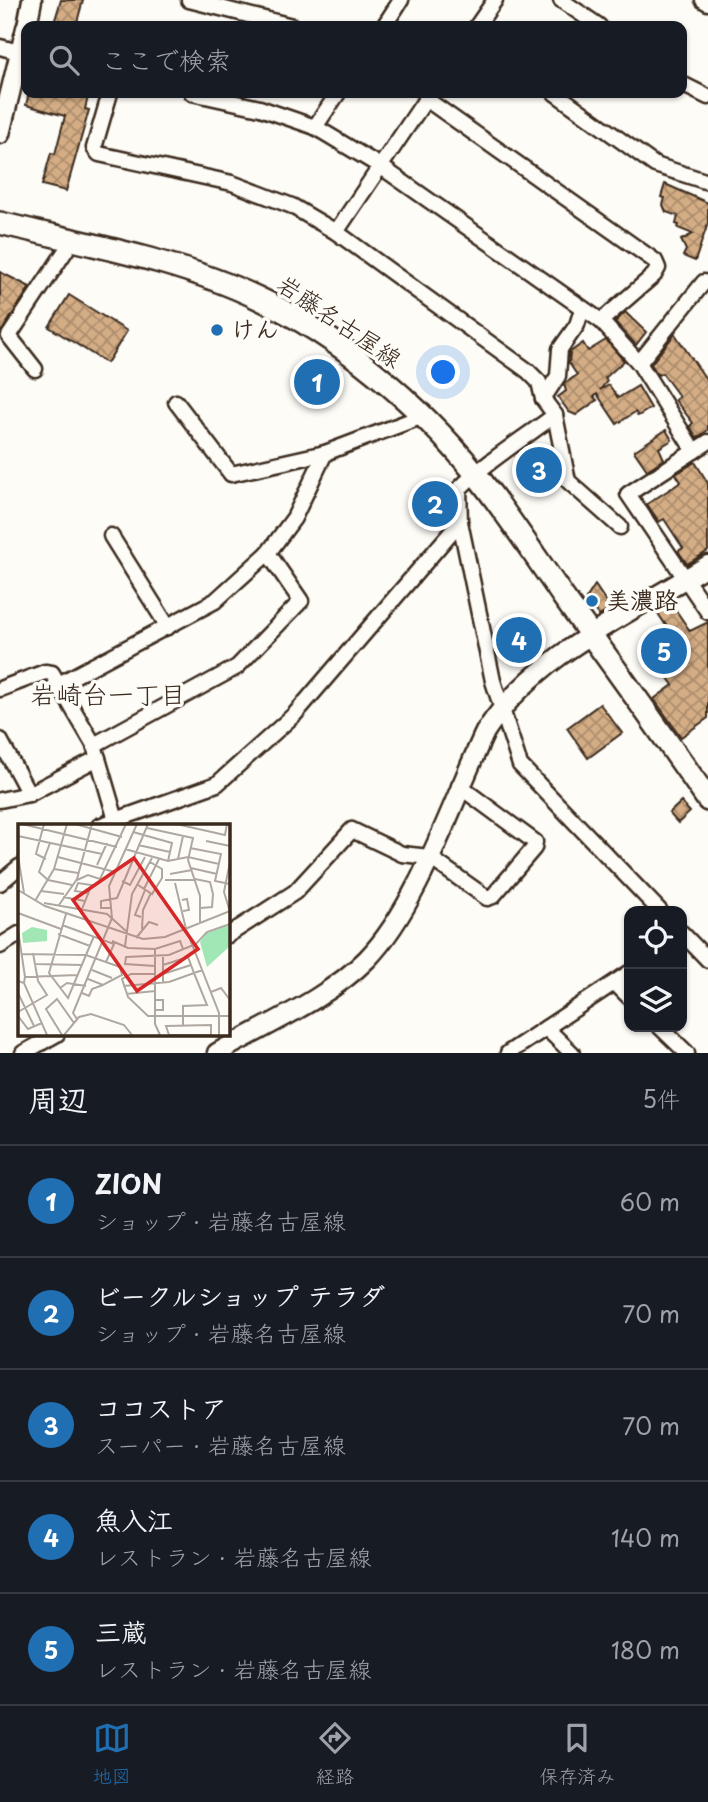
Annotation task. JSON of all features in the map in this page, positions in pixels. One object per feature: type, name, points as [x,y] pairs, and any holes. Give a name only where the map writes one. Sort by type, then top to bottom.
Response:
[{"type":"main road","name":"岩藤名古屋線","points":[[0,223],[192,273],[259,298],[309,328],[376,375],[423,416],[475,473],[594,636],[708,800]]},
{"type":"street","points":[[27,21],[32,0]]},
{"type":"street","points":[[189,0],[272,21]]},
{"type":"street","points":[[387,21],[401,0]]},
{"type":"street","points":[[480,21],[495,0]]},
{"type":"street","points":[[561,0],[592,21]]},
{"type":"street","points":[[703,0],[708,3]]},
{"type":"street","points":[[0,47],[21,52]]},
{"type":"street","points":[[0,134],[21,63]]},
{"type":"street","points":[[687,86],[708,97]]},
{"type":"street","points":[[109,98],[94,148],[99,154],[246,188],[285,203],[336,232],[528,371],[539,382],[543,399],[555,415],[568,481],[620,527]]},
{"type":"street","points":[[215,98],[260,108],[315,127],[380,166],[601,321],[639,363],[694,451]]},
{"type":"street","points":[[315,127],[335,98]]},
{"type":"street","points":[[336,232],[427,98]]},
{"type":"street","points":[[431,98],[655,261],[658,268],[654,275],[601,321]]},
{"type":"street","points":[[562,98],[655,165],[708,182]]},
{"type":"street","points":[[35,369],[9,336],[72,241]]},
{"type":"street","points":[[639,363],[707,281]]},
{"type":"street","points":[[543,399],[558,376],[560,349],[577,325],[582,309]]},
{"type":"street","points":[[176,401],[231,474],[326,453],[423,416]]},
{"type":"street","points":[[555,415],[493,463],[475,473],[459,489],[460,522],[493,681],[520,765],[655,906]]},
{"type":"street","points":[[708,442],[628,494],[708,612]]},
{"type":"street","points":[[59,684],[215,601],[268,553],[294,518],[326,453]]},
{"type":"street","points":[[102,824],[217,784],[295,714],[460,522]]},
{"type":"street","points":[[111,536],[168,627]]},
{"type":"street","points":[[0,800],[29,794],[237,667],[301,601],[268,553]]},
{"type":"street","points":[[224,1051],[305,1004],[368,958],[402,913],[459,786],[485,732],[502,705],[566,652],[708,565]]},
{"type":"street","points":[[0,689],[45,671],[52,673],[96,752],[116,820]]},
{"type":"street","points":[[0,740],[29,794]]},
{"type":"street","points":[[229,934],[295,892],[352,830],[402,854],[429,857],[486,898],[493,896],[534,848],[535,842],[459,786]]},
{"type":"street","points":[[0,883],[18,868]]},
{"type":"street","points":[[0,946],[18,935]]},
{"type":"street","points":[[687,940],[708,960]]},
{"type":"street","points":[[508,1053],[624,977]]},
{"type":"street","points":[[615,983],[624,992]]},
{"type":"street","points":[[546,1028],[572,1053]]},
{"type":"street","points":[[665,1032],[687,1053]]},
{"type":"street","points":[[23,1053],[53,1036]]},
{"type":"building","points":[[61,0],[83,0],[77,21],[55,21]]},
{"type":"building","points":[[28,98],[88,98],[85,109],[89,110],[66,191],[42,185],[51,153],[55,154],[65,116],[26,105]]},
{"type":"building","points":[[665,184],[708,203],[708,223],[695,261],[683,256],[686,250],[681,240],[693,234],[678,228],[678,216],[666,212],[663,205],[665,198],[661,197]]},
{"type":"building","points":[[0,272],[30,287],[0,334]]},
{"type":"building","points":[[69,295],[127,331],[107,363],[49,327]]},
{"type":"building","points":[[625,312],[646,332],[636,345],[615,322]]},
{"type":"building","points":[[675,334],[708,382],[708,430],[697,438],[690,426],[693,423],[675,400],[679,397],[676,392],[662,373],[658,375],[651,364]]},
{"type":"building","points":[[606,340],[624,361],[605,378],[607,381],[600,390],[609,385],[618,398],[638,386],[651,408],[638,416],[635,412],[617,424],[597,394],[594,397],[597,400],[576,415],[569,412],[558,397],[566,391],[564,384],[577,375],[569,363],[570,352],[583,343],[588,351]]},
{"type":"building","points":[[666,430],[672,440],[659,448],[664,459],[647,470],[634,451]]},
{"type":"building","points":[[695,462],[708,483],[708,551],[687,564],[678,551],[683,548],[664,519],[659,522],[647,504],[681,482],[676,474]]},
{"type":"building","points":[[595,585],[611,609],[599,616],[586,599]]},
{"type":"building","points":[[671,603],[690,631],[708,622],[708,718],[681,737],[654,699],[673,685],[647,649],[671,633],[657,612]]},
{"type":"building","points":[[600,704],[622,733],[588,758],[567,728]]},
{"type":"building","points":[[681,802],[690,812],[678,823],[669,813]]},
{"type":"place","name":"けん","points":[[217,330]]},
{"type":"place","name":"ZION","points":[[317,382]]},
{"type":"place","name":"ココストア","points":[[539,470]]},
{"type":"place","name":"ビークルショップ テラダ","points":[[435,504]]},
{"type":"place","name":"美濃路","points":[[592,601]]},
{"type":"place","name":"魚入江","points":[[519,640]]},
{"type":"place","name":"三蔵","points":[[664,651]]},
{"type":"district","name":"岩崎台一丁目","points":[[108,695]]}]
